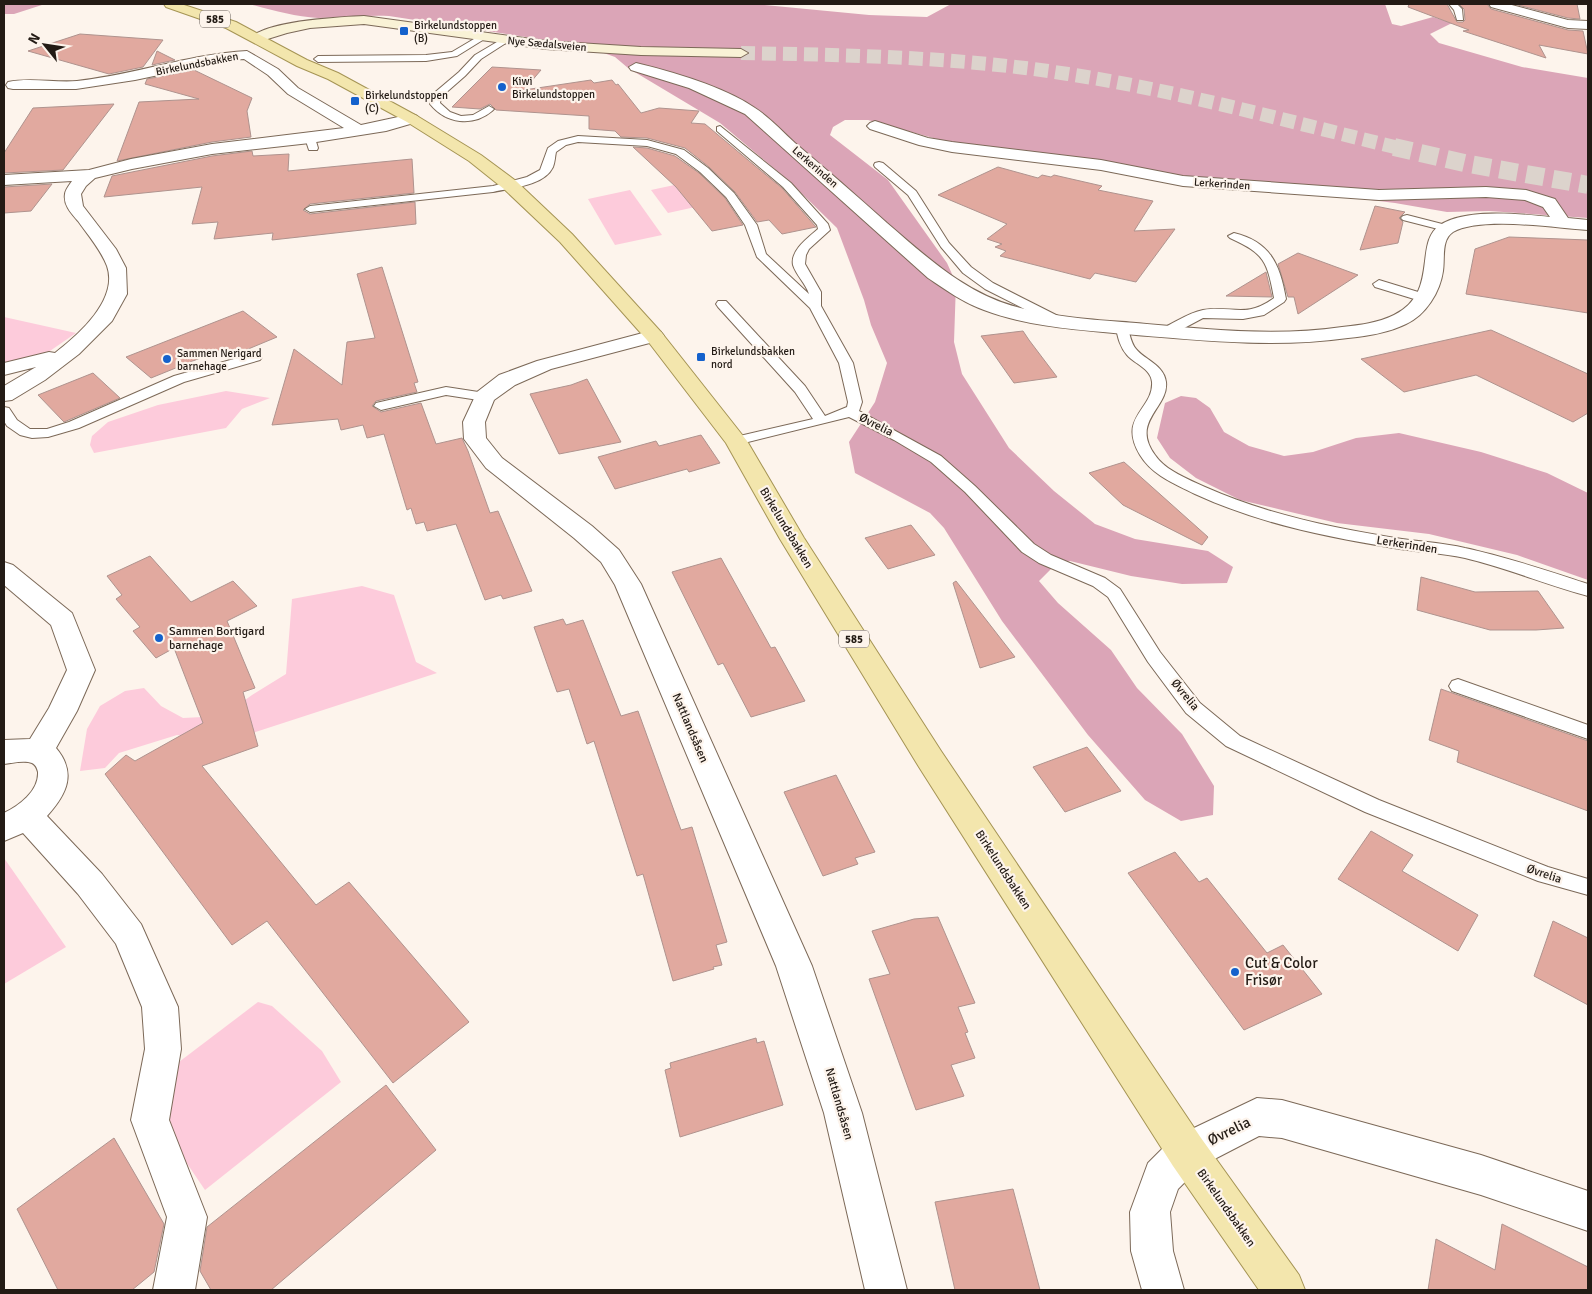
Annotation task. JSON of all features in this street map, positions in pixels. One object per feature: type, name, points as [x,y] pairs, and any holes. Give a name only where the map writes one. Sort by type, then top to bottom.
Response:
[{"type":"main road","name":"585","points":[[170,4],[231,25],[258,38]]},
{"type":"main road","name":"585","points":[[202,4],[240,16]]},
{"type":"main road","name":"Nye Sædalsveien","points":[[258,38],[286,38],[353,20],[384,22],[505,41],[623,50],[741,53]]},
{"type":"main road","name":"585","points":[[258,23],[286,38]]},
{"type":"main road","name":"Birkelundsbakken","points":[[258,38],[302,63],[326,68]]},
{"type":"main road","name":"Birkelundsbakken","points":[[286,38],[326,68],[475,158],[510,185],[566,238],[654,336],[736,441],[792,539],[930,759],[1187,1152],[1284,1290]]},
{"type":"street","points":[[1495,4],[1560,22],[1588,25]]},
{"type":"street","name":"Birkelundsbakken","points":[[13,85],[50,86],[76,84],[135,76],[230,56],[248,55],[273,72],[294,91],[358,130]]},
{"type":"street","name":"Lerkerinden","points":[[636,67],[718,96],[750,111],[935,274],[960,292],[990,305],[1016,313],[1122,328],[1258,338],[1306,338],[1374,328],[1404,318],[1417,308],[1424,298],[1434,271],[1435,250],[1438,238],[1446,228]]},
{"type":"street","points":[[4,180],[89,175],[131,164],[212,149],[312,143],[358,130],[412,119]]},
{"type":"street","name":"Lerkerinden","points":[[875,126],[925,142],[952,147],[1101,164],[1183,182],[1379,195],[1512,194],[1544,200],[1563,223]]},
{"type":"street","points":[[7,395],[38,376],[72,350],[105,317],[117,294],[117,268],[107,249],[74,206],[73,194],[79,183],[89,175]]},
{"type":"street","points":[[1446,228],[1480,220],[1588,225]]},
{"type":"street","points":[[484,397],[507,380],[544,365],[654,336]]},
{"type":"street","points":[[4,369],[46,360],[72,350]]},
{"type":"street","name":"Nattlandsåsen","points":[[484,397],[474,422],[475,439],[494,464],[610,556],[628,584],[794,966],[843,1113],[886,1290]]},
{"type":"street","points":[[4,571],[63,620],[81,670],[62,711],[38,752]]},
{"type":"street","points":[[4,752],[23,750],[38,752],[48,758],[54,767],[54,778],[50,791],[15,822],[90,884],[129,935],[160,1007],[163,1049],[150,1120],[187,1217],[174,1290]]},
{"type":"street","name":"Øvrelia","points":[[1163,1290],[1152,1250],[1150,1212],[1162,1176],[1187,1152],[1257,1117],[1282,1119],[1481,1175],[1588,1211]]},
{"type":"lane","points":[[1452,4],[1458,9],[1460,18]]},
{"type":"lane","points":[[437,63],[482,38]]},
{"type":"lane","points":[[489,109],[478,117],[465,119],[452,117],[442,112],[435,104],[436,96],[478,58],[505,41]]},
{"type":"lane","points":[[326,68],[454,54]]},
{"type":"lane","points":[[720,129],[787,184],[822,224],[824,230],[804,248],[800,255],[800,264],[815,292],[815,306]]},
{"type":"lane","points":[[310,209],[493,189],[510,185],[540,176],[549,166],[552,150],[562,143],[571,140],[622,141],[666,146],[680,152],[704,170],[730,194],[751,225],[761,255],[815,306],[846,363],[855,402],[854,409],[838,417],[736,441]]},
{"type":"lane","points":[[879,165],[912,193],[945,245],[967,270],[996,290],[1056,320]]},
{"type":"lane","points":[[1407,218],[1446,228]]},
{"type":"lane","points":[[1168,332],[1202,314],[1252,315],[1267,311],[1280,299],[1274,264],[1252,244],[1234,236]]},
{"type":"lane","points":[[1379,284],[1424,298]]},
{"type":"lane","points":[[722,304],[800,389],[822,421]]},
{"type":"lane","name":"Lerkerinden","points":[[1122,328],[1129,349],[1146,363],[1156,374],[1159,381],[1159,389],[1143,415],[1140,439],[1146,454],[1154,463],[1176,479],[1251,512],[1296,525],[1346,535],[1463,553],[1588,590]]},
{"type":"lane","points":[[4,411],[12,423],[25,432],[32,434],[48,433],[74,425],[192,374],[254,357]]},
{"type":"lane","points":[[381,406],[446,390],[484,397]]},
{"type":"lane","name":"Øvrelia","points":[[850,412],[892,433],[936,459],[970,489],[1028,548],[1045,559],[1099,582],[1114,593],[1154,657],[1192,708],[1233,741],[1372,806],[1545,875],[1586,887]]},
{"type":"lane","points":[[1458,686],[1588,732]]},
{"type":"shaded area","points":[[45,4],[14,14],[4,14],[4,5]]},
{"type":"shaded area","points":[[249,4],[754,4],[869,15],[927,17],[951,4],[1385,4],[1392,24],[1401,26],[1433,17],[1452,23],[1430,34],[1439,43],[1522,67],[1588,78],[1588,218],[1489,211],[1447,212],[1395,203],[1206,180],[966,147],[868,120],[845,120],[833,127],[830,135],[888,180],[947,263],[956,283],[954,342],[962,374],[1009,448],[1054,491],[1095,524],[1135,539],[1208,551],[1233,567],[1227,583],[1182,584],[1131,576],[1070,561],[1054,566],[1039,581],[1058,603],[1111,650],[1137,688],[1182,734],[1214,786],[1213,815],[1181,821],[1145,800],[1088,735],[1002,621],[944,528],[930,513],[855,473],[849,442],[875,402],[887,363],[871,325],[864,300],[837,228],[788,180],[720,123],[628,68],[615,57],[584,46],[389,16],[318,18],[284,13]]},
{"type":"shaded area","points":[[693,181],[709,204],[668,213],[651,190]]},
{"type":"shaded area","points":[[630,190],[662,235],[615,245],[588,199]]},
{"type":"shaded area","points":[[4,317],[76,333],[47,353],[4,365]]},
{"type":"shaded area","points":[[226,391],[270,398],[242,409],[226,428],[94,453],[90,445],[92,436],[108,422],[158,405]]},
{"type":"shaded area","points":[[1181,396],[1196,398],[1210,408],[1224,432],[1249,446],[1284,456],[1313,452],[1356,438],[1399,433],[1481,452],[1547,473],[1588,493],[1588,580],[1517,555],[1429,534],[1337,523],[1240,500],[1196,478],[1170,458],[1157,438],[1165,403]]},
{"type":"shaded area","points":[[362,586],[394,595],[416,662],[437,673],[222,743],[177,735],[119,753],[105,768],[80,771],[87,729],[100,706],[125,691],[144,688],[161,706],[183,718],[223,716],[286,674],[292,599]]},
{"type":"shaded area","points":[[4,858],[66,947],[4,984]]},
{"type":"shaded area","points":[[258,1002],[272,1006],[322,1051],[341,1082],[205,1190],[169,1137],[165,1104],[175,1065]]},
{"type":"building","points":[[1409,4],[1447,4],[1457,22],[1463,22],[1465,20],[1464,9],[1459,4],[1487,4],[1491,9],[1568,30],[1583,31],[1588,54],[1539,45],[1546,58],[1463,31],[1469,30],[1408,7]]},
{"type":"building","points":[[1514,4],[1577,4],[1580,19],[1568,18]]},
{"type":"building","points":[[80,34],[163,40],[143,67],[109,74],[28,51]]},
{"type":"building","points":[[157,51],[175,60],[152,65]]},
{"type":"building","points":[[492,67],[541,70],[524,90],[591,80],[594,83],[612,80],[616,85],[618,84],[641,113],[659,108],[699,111],[691,123],[705,124],[782,188],[816,227],[782,234],[769,220],[757,222],[735,192],[709,167],[685,148],[647,138],[621,137],[615,131],[589,129],[589,116],[496,110],[490,104],[480,109],[452,107]]},
{"type":"building","points":[[194,70],[252,98],[247,111],[251,137],[212,142],[117,161],[139,102],[199,99],[145,84],[147,79]]},
{"type":"building","points":[[114,104],[63,170],[4,173],[4,153],[33,108]]},
{"type":"building","points":[[633,147],[647,148],[675,156],[699,173],[725,198],[743,225],[712,231],[676,187]]},
{"type":"building","points":[[252,151],[253,156],[289,154],[288,171],[412,159],[414,193],[310,204],[303,210],[310,214],[415,202],[416,224],[272,240],[273,233],[214,239],[218,222],[192,224],[202,187],[104,197],[112,176],[212,156]]},
{"type":"building","points":[[998,167],[1038,178],[1042,175],[1051,177],[1054,175],[1102,186],[1098,190],[1153,201],[1134,231],[1175,229],[1136,282],[1095,273],[1090,279],[1000,256],[1006,251],[995,247],[1002,244],[987,239],[1007,224],[938,195]]},
{"type":"building","points":[[52,184],[31,211],[4,213],[4,187]]},
{"type":"building","points":[[1375,206],[1405,212],[1399,218],[1403,222],[1398,243],[1360,250]]},
{"type":"building","points":[[1509,237],[1588,240],[1588,313],[1466,294],[1475,249]]},
{"type":"building","points":[[1298,253],[1358,275],[1298,314],[1294,297],[1288,297],[1278,264]]},
{"type":"building","points":[[382,267],[418,382],[414,383],[417,392],[376,401],[372,406],[381,412],[421,403],[436,444],[462,438],[490,513],[498,511],[532,591],[503,599],[501,595],[485,600],[456,524],[427,531],[424,522],[416,524],[411,508],[407,510],[384,434],[367,438],[363,425],[341,430],[338,419],[272,425],[294,349],[342,385],[347,342],[375,338],[357,274]]},
{"type":"building","points":[[1266,272],[1272,297],[1226,296]]},
{"type":"building","points":[[243,311],[277,337],[229,357],[220,350],[151,378],[126,357]]},
{"type":"building","points":[[1491,330],[1588,374],[1588,413],[1573,422],[1476,375],[1404,392],[1361,359]]},
{"type":"building","points":[[1023,331],[1057,377],[1014,383],[981,336]]},
{"type":"building","points":[[93,373],[120,398],[64,422],[38,395]]},
{"type":"building","points":[[587,379],[621,442],[559,454],[530,394],[571,385]]},
{"type":"building","points":[[701,435],[720,463],[689,472],[687,469],[615,489],[598,457],[656,441],[659,446]]},
{"type":"building","points":[[1124,462],[1208,537],[1202,545],[1123,505],[1089,473]]},
{"type":"building","points":[[911,525],[935,555],[888,569],[865,538]]},
{"type":"building","points":[[150,556],[191,602],[233,581],[257,606],[227,621],[255,688],[243,692],[258,746],[202,766],[316,905],[349,882],[469,1022],[393,1083],[267,921],[232,945],[105,774],[126,755],[135,761],[203,723],[174,648],[156,658],[133,631],[140,627],[116,599],[122,595],[107,576]]},
{"type":"building","points":[[721,558],[771,648],[775,647],[805,701],[751,717],[723,663],[718,665],[672,572]]},
{"type":"building","points":[[1421,577],[1475,592],[1538,591],[1564,628],[1490,630],[1417,610]]},
{"type":"building","points":[[956,581],[1015,657],[980,668],[953,583]]},
{"type":"building","points":[[563,619],[566,625],[583,620],[621,716],[638,711],[681,830],[692,827],[727,942],[716,945],[722,965],[713,967],[714,969],[673,981],[643,874],[637,876],[594,741],[587,744],[569,689],[557,692],[534,627]]},
{"type":"building","points":[[1441,689],[1588,741],[1588,811],[1457,762],[1459,751],[1429,740]]},
{"type":"building","points":[[1087,747],[1121,791],[1065,812],[1033,767]]},
{"type":"building","points":[[836,775],[875,852],[855,858],[858,864],[823,876],[784,792]]},
{"type":"building","points":[[1371,831],[1413,855],[1402,871],[1478,915],[1458,951],[1338,879]]},
{"type":"building","points":[[1175,852],[1199,882],[1207,878],[1267,953],[1283,945],[1322,994],[1244,1030],[1128,873]]},
{"type":"building","points":[[938,917],[975,1003],[958,1007],[968,1032],[965,1033],[975,1058],[951,1065],[964,1096],[916,1110],[869,979],[890,974],[872,931],[914,919]]},
{"type":"building","points":[[1553,921],[1588,938],[1588,1005],[1534,976]]},
{"type":"building","points":[[756,1038],[757,1043],[764,1041],[783,1105],[680,1137],[665,1070],[671,1068],[670,1063]]},
{"type":"building","points":[[386,1085],[436,1150],[271,1290],[211,1290],[200,1271],[207,1227]]},
{"type":"building","points":[[114,1138],[164,1224],[154,1272],[132,1290],[58,1290],[17,1209]]},
{"type":"building","points":[[1013,1189],[1040,1290],[955,1290],[935,1202]]},
{"type":"building","points":[[1502,1224],[1588,1267],[1588,1290],[1428,1290],[1436,1239],[1495,1270]]},
{"type":"tunnel","points":[[741,53],[946,60],[1027,68],[1152,89],[1399,148]]},
{"type":"tunnel","points":[[1394,147],[1469,164],[1588,185]]},
{"type":"place","name":"Birkelundstoppen (B)","points":[[404,31]]},
{"type":"place","name":"Kiwi Birkelundstoppen","points":[[502,87]]},
{"type":"place","name":"Birkelundstoppen (C)","points":[[355,101]]},
{"type":"place","name":"Birkelundsbakken nord","points":[[701,357]]},
{"type":"place","name":"Sammen Nerigard barnehage","points":[[167,359]]},
{"type":"place","name":"Sammen Bortigard barnehage","points":[[159,638]]},
{"type":"place","name":"Cut & Color Frisør","points":[[1235,972]]}]
